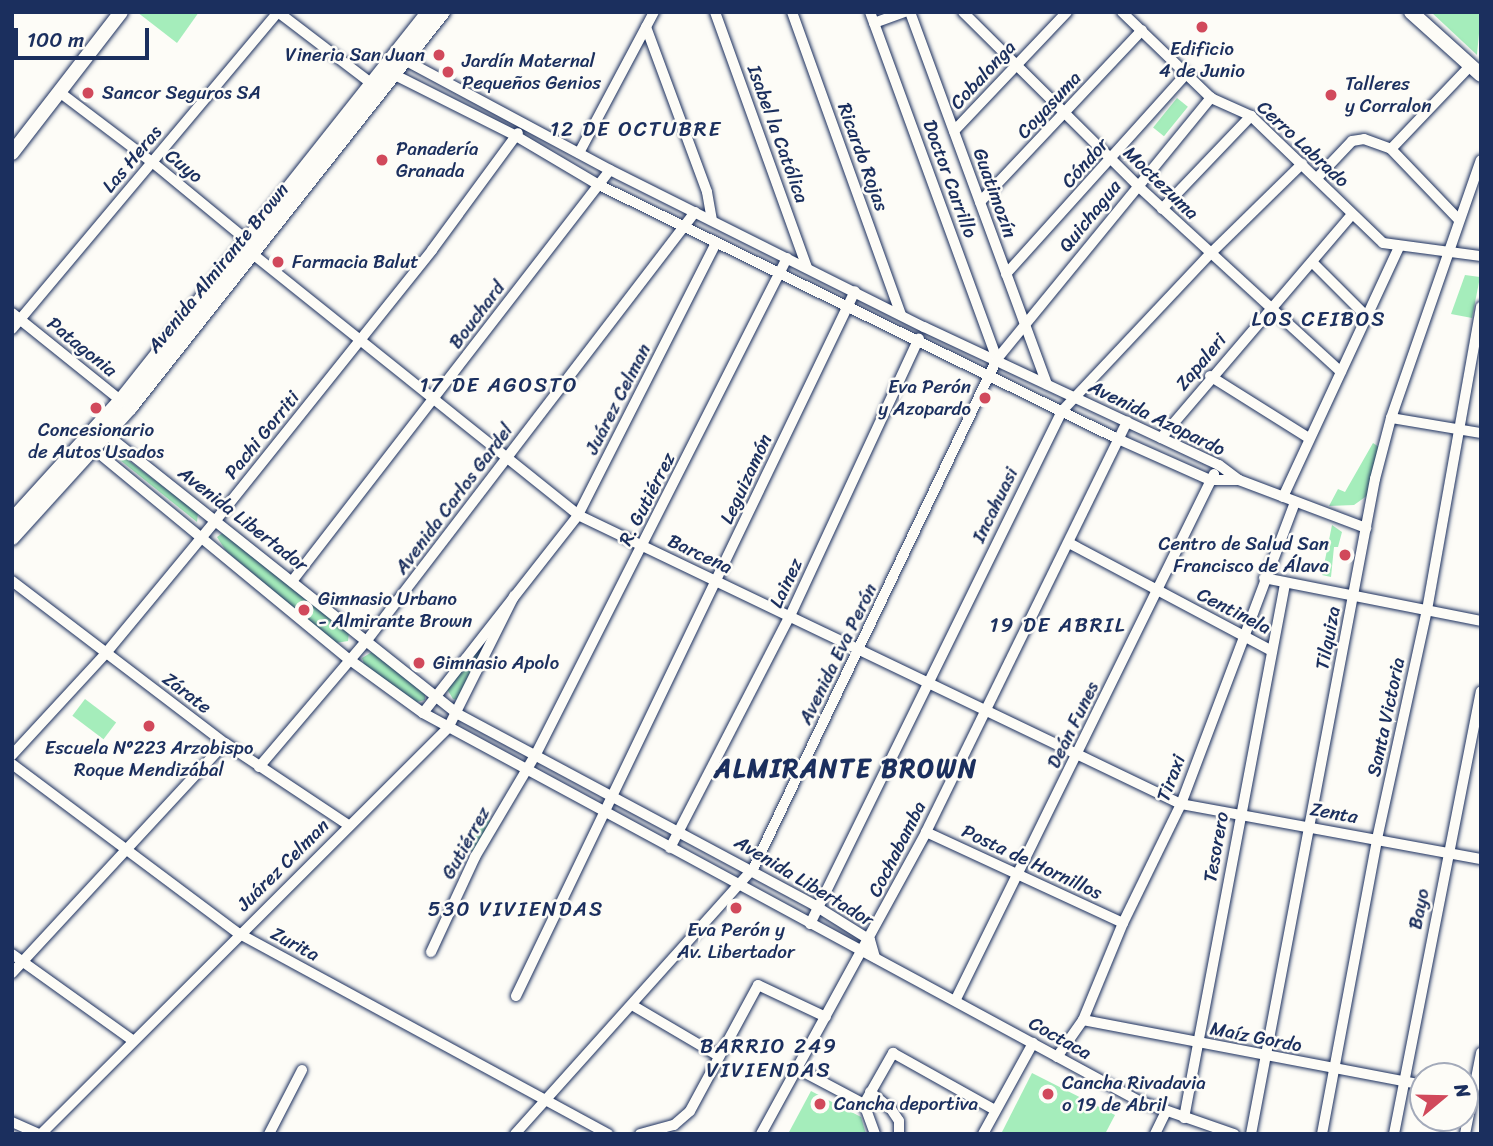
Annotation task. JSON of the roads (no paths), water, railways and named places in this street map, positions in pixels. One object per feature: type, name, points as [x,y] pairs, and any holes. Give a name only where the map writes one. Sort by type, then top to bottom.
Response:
[{"type":"main road","points":[[12,153],[62,94],[121,12]]},
{"type":"main road","name":"Avenida Almirante Brown","points":[[401,58],[428,12]]},
{"type":"main road","name":"Avenida Almirante Brown","points":[[12,538],[252,249],[389,72],[443,12]]},
{"type":"main road","points":[[1411,12],[1475,70]]},
{"type":"main road","name":"Avenida Almirante Brown","points":[[12,520],[90,446]]},
{"type":"street","points":[[278,12],[377,88]]},
{"type":"street","name":"Las Heras","points":[[12,329],[16,316],[152,162],[278,12]]},
{"type":"street","points":[[579,153],[654,12]]},
{"type":"street","name":"Isabel la Católica","points":[[715,12],[807,268]]},
{"type":"street","name":"Ricardo Rojas","points":[[792,12],[901,315]]},
{"type":"street","points":[[872,18],[908,12]]},
{"type":"street","name":"Guatimozín","points":[[908,12],[1047,385]]},
{"type":"street","name":"Moctezuma","points":[[963,12],[1162,209],[1341,372]]},
{"type":"street","name":"Cobalonga","points":[[954,131],[1067,12]]},
{"type":"street","name":"Cerro Labrado","points":[[1122,12],[1211,97],[1251,116],[1384,243],[1446,254],[1481,256]]},
{"type":"street","name":"Doctor Carrillo","points":[[872,18],[996,359]]},
{"type":"street","points":[[646,27],[707,192],[712,220]]},
{"type":"street","name":"Coyasuma","points":[[980,202],[1065,115],[1142,30]]},
{"type":"street","name":"Avenida Azopardo","points":[[401,58],[610,170],[924,327],[1219,466],[1239,480]]},
{"type":"street","points":[[1391,149],[1475,70]]},
{"type":"street","name":"Avenida Azopardo","points":[[389,72],[516,136],[599,186],[1118,439],[1210,480],[1239,480]]},
{"type":"street","name":"Cóndor","points":[[1006,274],[1112,160],[1186,74]]},
{"type":"street","name":"Cuyo","points":[[62,94],[152,162],[252,249]]},
{"type":"street","name":"Quichagua","points":[[996,359],[1211,97]]},
{"type":"street","points":[[1162,209],[1251,116]]},
{"type":"street","name":"Pachi Gorriti","points":[[12,755],[106,653],[201,540],[360,340],[524,124]]},
{"type":"street","points":[[1317,178],[1352,141],[1364,139],[1391,149],[1459,220]]},
{"type":"street","name":"Tilquiza","points":[[1251,1134],[1366,528],[1391,418],[1481,160]]},
{"type":"street","name":"Incahuasi","points":[[810,924],[1062,411],[1210,254],[1302,164]]},
{"type":"street","name":"Bouchard","points":[[293,580],[435,401],[610,170]]},
{"type":"street","name":"Avenida Carlos Gardel","points":[[260,767],[368,639],[695,212]]},
{"type":"street","name":"Zapaleri","points":[[1161,438],[1210,376],[1352,214]]},
{"type":"street","name":"Juárez Celman","points":[[424,713],[435,694],[578,514],[716,243]]},
{"type":"street","points":[[1283,497],[1399,247]]},
{"type":"street","name":"Barcena","points":[[252,249],[435,401],[578,514],[717,582],[987,707],[1181,804]]},
{"type":"street","name":"R. Gutiérrez","points":[[536,754],[787,258]]},
{"type":"street","points":[[1312,262],[1367,317]]},
{"type":"street","name":"Leguizamón","points":[[516,996],[855,291]]},
{"type":"street","name":"Santa Victoria","points":[[1322,1134],[1377,839],[1427,611],[1481,307]]},
{"type":"street","name":"Patagonia","points":[[16,316],[125,404]]},
{"type":"street","name":"Lainez","points":[[670,848],[682,830],[790,616],[924,327]]},
{"type":"street","name":"Avenida Eva Perón","points":[[515,1134],[742,886],[753,869],[996,359]]},
{"type":"street","points":[[1210,376],[1309,438]]},
{"type":"street","points":[[1028,395],[1047,385]]},
{"type":"street","points":[[1391,418],[1481,433]]},
{"type":"street","name":"Cochabamba","points":[[761,1134],[870,940],[926,832],[1127,422]]},
{"type":"street","name":"Avenida Libertador","points":[[90,446],[350,660],[424,713],[862,954],[875,957],[870,940],[753,869],[458,714],[368,639],[102,432]]},
{"type":"street","name":"Deán Funes","points":[[956,999],[1020,876],[1219,466]]},
{"type":"street","points":[[1239,480],[1366,528]]},
{"type":"street","name":"Tiraxi","points":[[1057,1057],[1083,1020],[1123,923],[1181,804],[1241,637],[1295,502]]},
{"type":"street","name":"Centinela","points":[[1069,543],[1241,637],[1272,650]]},
{"type":"street","points":[[1264,578],[1481,621]]},
{"type":"street","name":"Zárate","points":[[12,581],[225,743],[347,824]]},
{"type":"street","name":"Tesorero","points":[[1184,1118],[1285,584]]},
{"type":"street","name":"Juárez Celman","points":[[40,1134],[347,824],[448,728],[458,714],[514,596]]},
{"type":"street","name":"Bayo","points":[[1394,1134],[1481,691]]},
{"type":"street","points":[[12,973],[130,849],[225,743]]},
{"type":"street","name":"Gutiérrez","points":[[431,952],[475,857],[536,754]]},
{"type":"street","name":"Zurita","points":[[12,765],[130,849],[238,933],[548,1098],[608,1134]]},
{"type":"street","name":"Zenta","points":[[1181,804],[1481,859]]},
{"type":"street","name":"Posta de Hornillos","points":[[926,832],[1123,923]]},
{"type":"street","points":[[12,954],[132,1040]]},
{"type":"street","name":"Coctaca","points":[[875,957],[956,999],[1057,1057],[1166,1111],[1234,1134]]},
{"type":"street","points":[[640,1134],[683,1119],[758,985],[826,1017]]},
{"type":"street","points":[[632,1005],[717,1055]]},
{"type":"street","name":"Maíz Gordo","points":[[1083,1020],[1409,1083]]},
{"type":"street","points":[[983,1134],[1033,1043]]},
{"type":"street","points":[[864,1104],[888,1057],[898,1054],[995,1110]]},
{"type":"street","points":[[798,1069],[864,1104],[875,1134]]},
{"type":"street","points":[[269,1134],[302,1070]]},
{"type":"street","points":[[870,1092],[891,1109],[899,1121],[899,1134]]},
{"type":"street","points":[[1155,1134],[1166,1111]]},
{"type":"street","points":[[12,1122],[40,1134]]},
{"type":"place","name":"Edificio 4 de Junio","points":[[1202,27]]},
{"type":"place","name":"Vineria San Juan","points":[[439,55]]},
{"type":"place","name":"Jardín Maternal Pequeños Genios","points":[[448,72]]},
{"type":"place","name":"Sancor Seguros SA","points":[[88,93]]},
{"type":"place","name":"Talleres y Corralon","points":[[1331,95]]},
{"type":"place","name":"Panadería Granada","points":[[382,160]]},
{"type":"place","name":"Farmacia Balut","points":[[278,262]]},
{"type":"place","name":"Eva Perón y Azopardo","points":[[985,398]]},
{"type":"place","name":"Concesionario de Autos Usados","points":[[96,408]]},
{"type":"place","name":"Centro de Salud San Francisco de Álava","points":[[1345,555]]},
{"type":"place","name":"Gimnasio Urbano - Almirante Brown","points":[[304,610]]},
{"type":"place","name":"Gimnasio Apolo","points":[[419,663]]},
{"type":"place","name":"Escuela Nº223 Arzobispo Roque Mendizábal","points":[[149,726]]},
{"type":"place","name":"Eva Perón y Av. Libertador","points":[[736,908]]},
{"type":"place","name":"Cancha Rivadavia o 19 de Abril","points":[[1048,1094]]},
{"type":"place","name":"Cancha deportiva","points":[[820,1104]]},
{"type":"district","name":"12 DE OCTUBRE","points":[[636,129]]},
{"type":"district","name":"LOS CEIBOS","points":[[1319,319]]},
{"type":"district","name":"17 DE AGOSTO","points":[[499,385]]},
{"type":"district","name":"19 DE ABRIL","points":[[1058,625]]},
{"type":"district","name":"ALMIRANTE BROWN","points":[[846,769]]},
{"type":"district","name":"530 VIVIENDAS","points":[[516,909]]},
{"type":"district","name":"BARRIO 249 VIVIENDAS","points":[[769,1058]]}]
